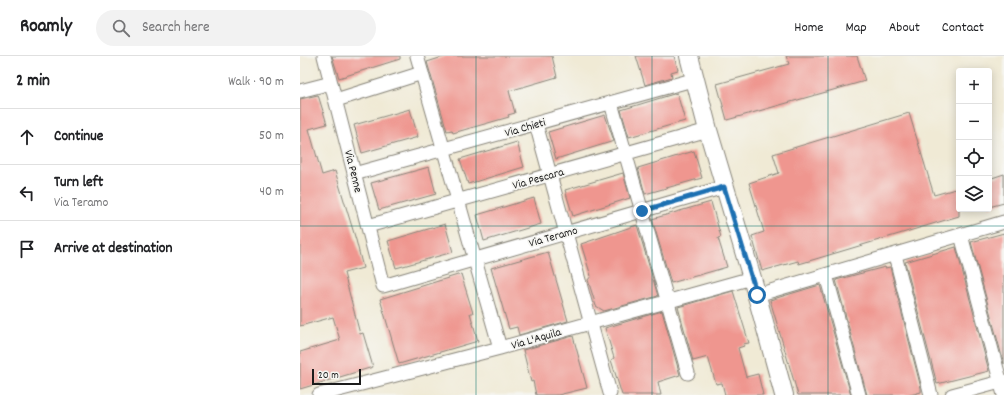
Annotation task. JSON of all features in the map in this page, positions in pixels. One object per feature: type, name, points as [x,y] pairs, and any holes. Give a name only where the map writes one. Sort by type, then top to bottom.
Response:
[{"type":"street","name":"Via Penne","points":[[324,56],[383,286]]},
{"type":"street","points":[[417,56],[476,259],[500,348]]},
{"type":"street","points":[[689,56],[708,130],[757,295],[784,395]]},
{"type":"street","points":[[336,100],[422,73]]},
{"type":"street","name":"Via Chieti","points":[[354,174],[696,79]]},
{"type":"street","points":[[300,91],[331,83]]},
{"type":"street","points":[[611,103],[688,373]]},
{"type":"street","points":[[536,124],[610,393]]},
{"type":"street","name":"Via Pescara","points":[[368,226],[708,130]]},
{"type":"street","name":"Via Teramo","points":[[383,286],[724,187]]},
{"type":"street","points":[[757,295],[1004,222]]},
{"type":"street","points":[[961,235],[1002,381],[1004,395]]},
{"type":"street","points":[[895,255],[931,395]]},
{"type":"street","points":[[826,275],[859,395]]},
{"type":"street","name":"Via L'Aquila","points":[[319,395],[500,348],[752,278]]},
{"type":"street","points":[[952,395],[1002,381]]},
{"type":"building","points":[[332,56],[400,56],[400,59],[339,78]]},
{"type":"building","points":[[446,56],[552,56],[557,77],[509,91],[515,113],[508,115],[509,117],[453,133],[452,130],[447,131],[427,62]]},
{"type":"building","points":[[636,56],[674,56],[678,70],[671,72],[672,77],[645,85]]},
{"type":"building","points":[[786,56],[857,56],[865,81],[727,120],[717,84],[789,64]]},
{"type":"building","points":[[677,93],[685,121],[629,137],[621,110]]},
{"type":"building","points":[[318,95],[327,124],[309,129],[322,175],[335,171],[356,240],[363,268],[344,273],[360,334],[363,333],[373,367],[300,389],[300,352],[340,340],[333,317],[300,326],[300,99]]},
{"type":"building","points":[[410,109],[418,137],[362,153],[354,125]]},
{"type":"building","points":[[909,113],[934,195],[956,189],[956,212],[959,212],[959,216],[799,264],[798,261],[762,271],[752,236],[764,232],[749,183],[779,173],[773,154]]},
{"type":"building","points":[[605,115],[614,141],[556,159],[548,132]]},
{"type":"building","points":[[517,142],[524,167],[468,184],[460,159]]},
{"type":"building","points":[[694,151],[702,178],[645,194],[638,168]]},
{"type":"building","points":[[429,167],[436,194],[379,210],[371,183]]},
{"type":"building","points":[[623,173],[630,198],[573,216],[565,190]]},
{"type":"building","points":[[1004,174],[1004,203],[992,206],[992,178]]},
{"type":"building","points":[[534,198],[541,224],[484,241],[477,215]]},
{"type":"building","points":[[711,202],[721,237],[718,238],[727,267],[671,283],[652,219]]},
{"type":"building","points":[[445,224],[453,252],[396,268],[388,241]]},
{"type":"building","points":[[637,225],[658,296],[604,311],[596,306],[588,280],[591,276],[581,244]]},
{"type":"building","points":[[1004,233],[1004,364],[971,242]]},
{"type":"building","points":[[956,247],[989,371],[937,384],[905,262]]},
{"type":"building","points":[[548,252],[568,321],[519,335],[517,327],[509,329],[491,268]]},
{"type":"building","points":[[890,267],[921,388],[921,392],[910,395],[867,395],[836,280]]},
{"type":"building","points":[[461,274],[473,313],[470,313],[478,341],[399,364],[380,299]]},
{"type":"building","points":[[820,285],[851,395],[798,395],[770,300]]},
{"type":"building","points":[[733,291],[749,343],[743,344],[744,346],[738,348],[746,377],[758,374],[763,395],[725,395],[722,383],[716,384],[708,357],[693,361],[678,307]]},
{"type":"building","points":[[662,311],[680,375],[658,382],[661,395],[622,395],[611,360],[614,358],[605,328]]},
{"type":"building","points":[[573,336],[587,388],[558,395],[536,395],[523,350]]},
{"type":"route","points":[[642,211],[724,187],[757,295]]}]
